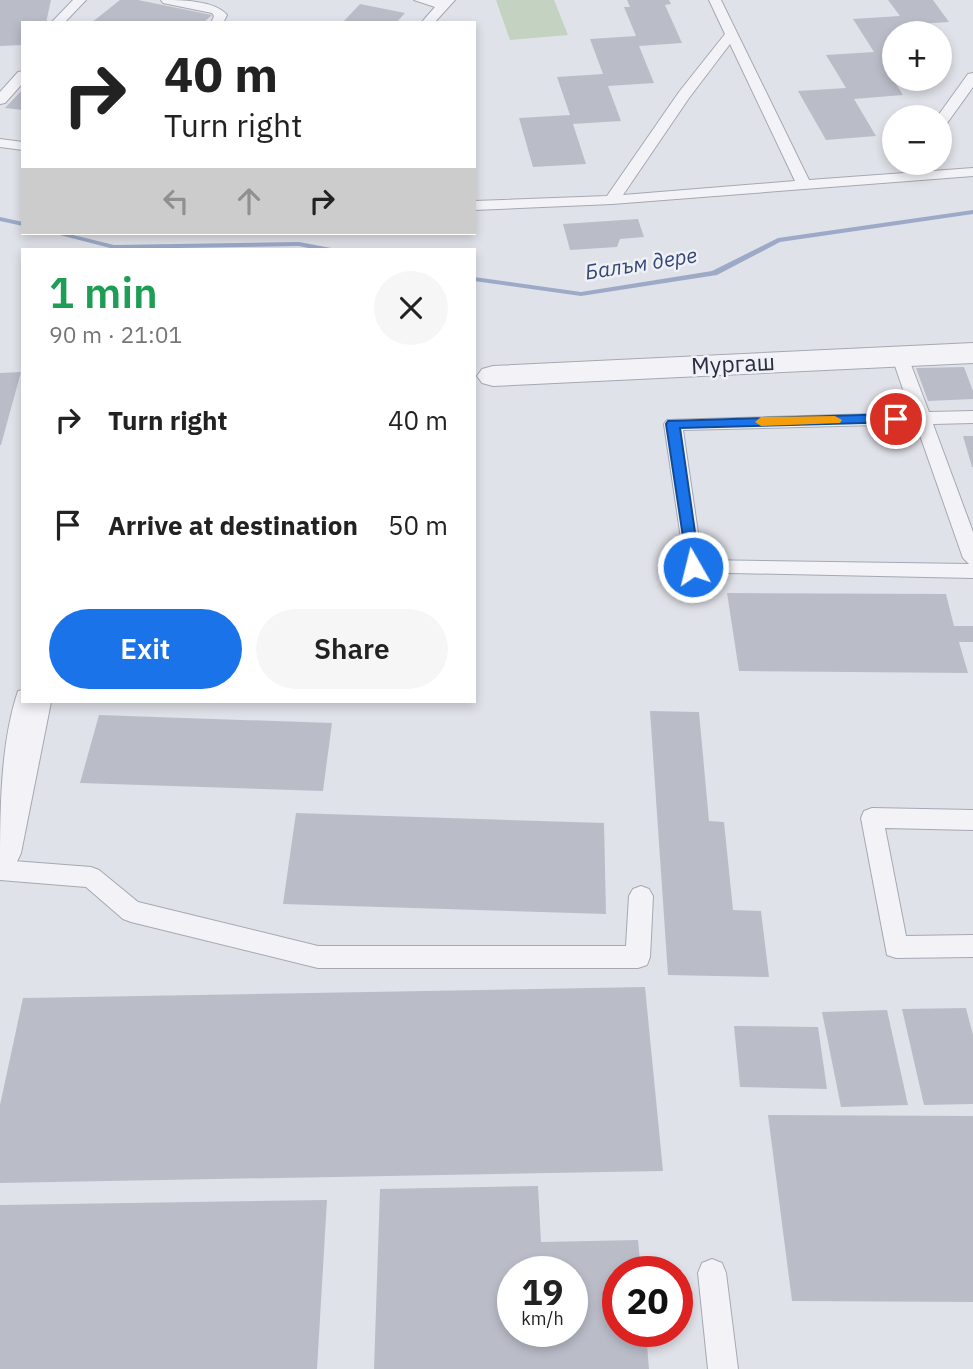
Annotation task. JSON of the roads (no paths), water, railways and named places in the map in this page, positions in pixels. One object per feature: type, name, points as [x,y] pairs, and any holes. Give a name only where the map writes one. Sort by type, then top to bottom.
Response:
[{"type":"street","name":"Мургаш","points":[[493,376],[973,353]]},
{"type":"street","points":[[0,853],[32,703]]},
{"type":"lane","points":[[59,21],[80,0]]},
{"type":"lane","points":[[167,0],[216,10],[221,15],[218,21]]},
{"type":"lane","points":[[420,0],[447,3]]},
{"type":"lane","points":[[715,0],[804,185]]},
{"type":"lane","points":[[429,21],[447,3]]},
{"type":"lane","points":[[612,200],[684,95],[732,34]]},
{"type":"lane","points":[[0,100],[21,77]]},
{"type":"lane","points":[[952,106],[973,77]]},
{"type":"lane","points":[[0,143],[21,146]]},
{"type":"lane","points":[[476,206],[612,200],[973,172]]},
{"type":"lane","points":[[900,356],[973,558]]},
{"type":"lane","points":[[973,417],[673,424],[693,567],[973,571]]},
{"type":"lane","points":[[973,820],[873,818],[896,947],[973,946]]},
{"type":"lane","points":[[0,870],[91,877],[131,911],[318,957],[638,957],[640,896]]},
{"type":"lane","points":[[712,1273],[723,1369]]},
{"type":"waterway","name":"Балъм дере","points":[[476,279],[581,294],[714,273],[778,240],[973,212]]},
{"type":"waterway","name":"Балъм дере","points":[[0,219],[21,224]]},
{"type":"waterway","name":"Балъм дере","points":[[64,235],[114,247],[299,244],[318,248]]}]
